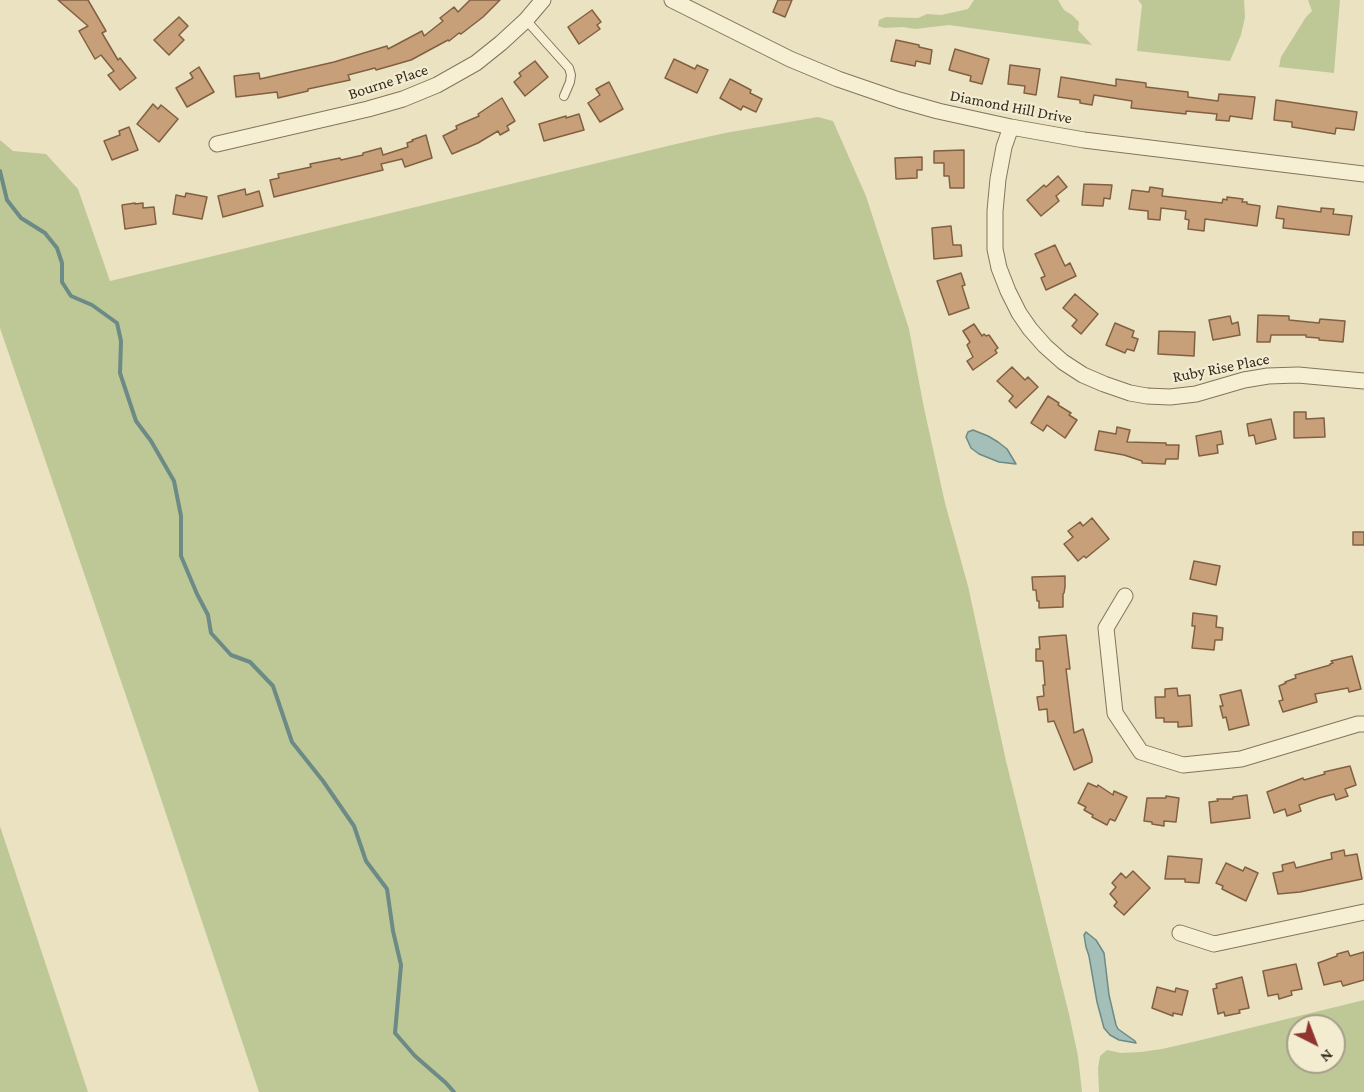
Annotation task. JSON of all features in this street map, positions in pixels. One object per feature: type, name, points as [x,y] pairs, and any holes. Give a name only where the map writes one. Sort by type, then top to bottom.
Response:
[{"type":"street","name":"Bourne Place","points":[[216,144],[368,110],[437,85],[476,63],[501,43],[526,20],[543,0]]},
{"type":"street","name":"Diamond Hill Drive","points":[[672,0],[790,59],[838,79],[938,111],[1084,140],[1364,174]]},
{"type":"street","name":"Ruby Rise Place","points":[[1011,127],[1004,147],[995,211],[995,249],[999,268],[1019,313],[1030,329],[1063,362],[1083,375],[1104,384],[1147,396],[1170,397],[1196,394],[1268,376],[1298,375],[1364,381]]},
{"type":"street","points":[[1125,596],[1106,628],[1108,650],[1115,712],[1141,752],[1183,765],[1241,759],[1364,724]]},
{"type":"street","points":[[1180,933],[1214,944],[1364,912]]},
{"type":"lane","points":[[526,20],[569,68],[570,82],[564,96]]},
{"type":"green space","points":[[974,0],[1058,0],[1064,10],[1079,22],[1078,30],[1092,45],[949,25],[915,29],[878,26],[879,20],[886,17],[918,18],[927,14],[941,15],[968,9]]},
{"type":"green space","points":[[1138,0],[1244,0],[1245,17],[1241,35],[1230,61],[1137,51],[1142,5]]},
{"type":"green space","points":[[1308,0],[1340,0],[1334,73],[1279,67],[1281,57],[1312,11]]},
{"type":"green space","points":[[818,117],[833,121],[866,196],[909,329],[945,503],[968,586],[1006,761],[1069,1014],[1078,1056],[1082,1092],[259,1092],[0,328],[0,140],[13,151],[46,154],[78,189],[110,281],[676,144]]},
{"type":"green space","points":[[0,826],[88,1092],[0,1092]]},
{"type":"green space","points":[[1364,1000],[1364,1092],[1099,1092],[1100,1056],[1107,1050],[1121,1053],[1162,1049],[1286,1019],[1286,1074],[1346,1074],[1346,1014],[1307,1014]]},
{"type":"water","points":[[973,430],[988,436],[1007,449],[1016,464],[999,462],[971,448],[966,437],[968,432]]},
{"type":"water","points":[[1086,932],[1096,940],[1104,953],[1109,995],[1116,1025],[1136,1043],[1119,1040],[1104,1028],[1086,947],[1084,935]]},
{"type":"building","points":[[58,0],[88,0],[106,31],[102,33],[118,60],[120,58],[136,78],[120,90],[108,75],[114,71],[101,55],[95,59],[79,31],[88,26]]},
{"type":"building","points":[[470,0],[500,0],[461,34],[459,33],[449,41],[411,60],[348,75],[350,80],[278,98],[277,92],[236,97],[234,76],[259,73],[260,79],[334,62],[387,46],[388,49],[422,31],[424,36],[443,21],[440,18],[454,7],[458,12]]},
{"type":"building","points":[[778,0],[792,0],[785,17],[773,12]]},
{"type":"building","points":[[592,10],[601,22],[597,25],[600,29],[579,44],[568,27]]},
{"type":"building","points":[[179,17],[188,26],[179,35],[184,40],[169,55],[154,40]]},
{"type":"building","points":[[896,40],[932,50],[930,64],[916,61],[915,66],[891,61]]},
{"type":"building","points":[[955,49],[989,59],[982,84],[970,81],[971,76],[949,70]]},
{"type":"building","points":[[674,59],[695,69],[697,65],[708,70],[697,93],[665,78]]},
{"type":"building","points":[[535,61],[548,77],[525,96],[514,82],[521,76],[519,73]]},
{"type":"building","points":[[1010,65],[1040,69],[1036,95],[1024,93],[1025,86],[1008,84]]},
{"type":"building","points":[[199,67],[214,92],[187,107],[176,88],[193,78],[190,73]]},
{"type":"building","points":[[1061,77],[1116,86],[1116,79],[1146,83],[1146,87],[1188,92],[1188,97],[1218,101],[1219,94],[1255,97],[1252,119],[1230,116],[1229,121],[1216,120],[1217,114],[1186,111],[1186,114],[1131,108],[1132,101],[1094,95],[1092,105],[1080,103],[1080,100],[1058,97]]},
{"type":"building","points":[[730,79],[751,90],[750,93],[762,99],[756,112],[743,106],[741,110],[720,98]]},
{"type":"building","points":[[609,82],[623,109],[600,122],[588,103],[600,95],[596,89]]},
{"type":"building","points":[[502,98],[515,121],[507,126],[509,130],[500,135],[498,131],[452,154],[443,136],[457,129],[456,126],[479,116],[478,114]]},
{"type":"building","points":[[1276,100],[1357,112],[1354,130],[1336,128],[1335,134],[1292,127],[1292,122],[1274,120]]},
{"type":"building","points":[[153,104],[158,109],[161,105],[178,119],[159,142],[137,124]]},
{"type":"building","points":[[579,114],[584,130],[544,141],[539,124]]},
{"type":"building","points":[[129,127],[138,150],[112,160],[104,141],[120,135],[119,131]]},
{"type":"building","points":[[426,135],[432,158],[405,167],[402,159],[381,164],[383,170],[274,197],[270,180],[279,178],[278,174],[311,167],[310,164],[363,155],[363,153],[381,148],[383,155],[408,147],[407,143]]},
{"type":"building","points":[[964,150],[964,188],[950,188],[949,176],[944,176],[944,163],[934,163],[934,151]]},
{"type":"building","points":[[922,157],[922,170],[917,170],[917,178],[896,179],[895,158]]},
{"type":"building","points":[[1058,176],[1067,187],[1056,196],[1059,201],[1041,216],[1027,200]]},
{"type":"building","points":[[1084,184],[1112,185],[1110,199],[1104,198],[1103,206],[1082,205]]},
{"type":"building","points":[[1150,187],[1163,189],[1162,196],[1222,203],[1223,199],[1227,200],[1227,197],[1243,199],[1242,202],[1260,206],[1257,226],[1205,219],[1204,231],[1188,229],[1189,220],[1185,219],[1186,211],[1161,208],[1160,220],[1148,219],[1148,211],[1129,209],[1132,190],[1149,192]]},
{"type":"building","points":[[245,189],[246,195],[259,191],[263,206],[223,217],[218,196]]},
{"type":"building","points":[[186,193],[207,197],[202,219],[173,214],[176,195],[185,197]]},
{"type":"building","points":[[143,203],[143,208],[154,207],[156,224],[125,229],[122,205]]},
{"type":"building","points":[[1278,206],[1321,212],[1321,208],[1334,209],[1333,214],[1352,216],[1349,235],[1283,228],[1284,219],[1276,218]]},
{"type":"building","points":[[951,226],[953,245],[961,245],[962,256],[934,259],[932,228]]},
{"type":"building","points":[[1055,245],[1065,266],[1070,263],[1076,276],[1046,290],[1041,278],[1045,276],[1035,254]]},
{"type":"building","points":[[961,273],[965,285],[962,286],[969,308],[949,315],[937,281]]},
{"type":"building","points":[[1075,294],[1098,314],[1081,334],[1072,326],[1077,320],[1063,308]]},
{"type":"building","points":[[1258,315],[1289,316],[1289,320],[1319,323],[1320,319],[1345,321],[1343,342],[1319,340],[1319,338],[1306,337],[1306,335],[1271,335],[1270,342],[1257,342]]},
{"type":"building","points":[[1230,316],[1232,324],[1238,322],[1240,335],[1213,340],[1209,320]]},
{"type":"building","points":[[1115,323],[1134,331],[1132,337],[1138,339],[1134,351],[1127,349],[1125,353],[1106,345]]},
{"type":"building","points":[[974,324],[982,336],[989,335],[998,348],[995,350],[997,353],[973,370],[967,361],[973,357],[967,345],[970,342],[963,331]]},
{"type":"building","points":[[1159,331],[1195,332],[1194,356],[1158,354]]},
{"type":"building","points":[[1012,367],[1025,380],[1028,377],[1038,387],[1016,408],[1009,401],[1013,396],[997,381]]},
{"type":"building","points":[[1048,396],[1077,420],[1065,438],[1047,425],[1043,431],[1031,423]]},
{"type":"building","points":[[1294,412],[1306,412],[1306,419],[1324,418],[1325,437],[1294,438]]},
{"type":"building","points":[[1271,419],[1276,439],[1256,444],[1254,435],[1249,436],[1247,424]]},
{"type":"building","points":[[1117,427],[1130,430],[1127,442],[1179,445],[1178,459],[1166,459],[1165,464],[1142,463],[1142,461],[1124,455],[1095,450],[1099,431],[1116,434]]},
{"type":"building","points":[[1221,431],[1223,444],[1217,445],[1218,453],[1199,456],[1196,436]]},
{"type":"building","points":[[1092,518],[1109,539],[1086,558],[1084,556],[1078,561],[1064,544],[1073,537],[1068,531],[1080,522],[1083,526]]},
{"type":"building","points":[[1353,532],[1364,532],[1364,545],[1353,545]]},
{"type":"building","points":[[1194,561],[1220,566],[1216,585],[1190,579]]},
{"type":"building","points":[[1065,576],[1063,607],[1039,608],[1036,590],[1033,590],[1032,577]]},
{"type":"building","points":[[1193,613],[1217,616],[1216,627],[1223,628],[1222,640],[1215,640],[1214,650],[1192,648],[1195,626],[1192,626]]},
{"type":"building","points":[[1066,635],[1070,669],[1066,669],[1074,733],[1083,729],[1092,758],[1092,762],[1074,770],[1054,721],[1048,722],[1047,709],[1039,710],[1037,697],[1044,696],[1043,685],[1045,685],[1043,661],[1036,661],[1036,649],[1040,649],[1039,637]]},
{"type":"building","points":[[1352,656],[1361,689],[1349,692],[1348,688],[1315,694],[1317,702],[1283,712],[1279,701],[1283,700],[1279,686],[1296,678],[1295,675],[1330,665],[1333,663],[1331,661]]},
{"type":"building","points":[[1177,688],[1178,696],[1190,695],[1192,726],[1178,727],[1178,722],[1164,722],[1164,718],[1156,718],[1155,697],[1165,697],[1165,689]]},
{"type":"building","points":[[1241,690],[1249,725],[1229,730],[1226,717],[1223,718],[1220,695]]},
{"type":"building","points":[[1350,766],[1356,785],[1345,789],[1348,796],[1336,800],[1334,794],[1319,798],[1299,805],[1301,811],[1287,816],[1285,809],[1274,813],[1267,792],[1303,778],[1304,780],[1325,774],[1324,772]]},
{"type":"building","points":[[1088,783],[1097,787],[1098,785],[1113,795],[1114,791],[1127,797],[1115,821],[1110,819],[1107,825],[1092,817],[1093,815],[1084,810],[1086,807],[1078,803]]},
{"type":"building","points":[[1247,795],[1250,818],[1211,823],[1209,802]]},
{"type":"building","points":[[1166,796],[1179,798],[1176,822],[1164,821],[1164,826],[1144,821],[1147,798],[1166,798]]},
{"type":"building","points":[[1344,850],[1345,856],[1357,854],[1362,879],[1300,892],[1278,894],[1273,873],[1283,871],[1282,865],[1294,862],[1296,868],[1332,859],[1331,853]]},
{"type":"building","points":[[1168,856],[1202,859],[1199,883],[1185,882],[1185,879],[1165,879]]},
{"type":"building","points":[[1226,863],[1243,871],[1245,867],[1258,873],[1246,901],[1222,889],[1223,886],[1216,883]]},
{"type":"building","points":[[1133,871],[1150,888],[1124,915],[1114,906],[1117,902],[1110,894],[1116,887],[1112,883],[1121,873],[1126,878]]},
{"type":"building","points":[[1348,951],[1350,956],[1364,952],[1364,980],[1343,986],[1341,981],[1324,985],[1318,963]]},
{"type":"building","points":[[1296,964],[1302,989],[1291,991],[1292,995],[1279,999],[1278,994],[1268,996],[1263,971]]},
{"type":"building","points":[[1242,977],[1249,1008],[1239,1010],[1240,1013],[1225,1016],[1224,1012],[1218,1014],[1213,989],[1217,988],[1216,984]]},
{"type":"building","points":[[1157,987],[1175,992],[1176,988],[1188,991],[1182,1015],[1173,1013],[1173,1016],[1152,1008]]},
{"type":"waterway","points":[[0,171],[7,200],[21,218],[45,233],[57,248],[62,263],[62,282],[71,296],[92,305],[117,323],[121,341],[120,373],[136,421],[151,441],[174,481],[181,516],[181,556],[208,615],[211,633],[231,655],[250,662],[273,686],[292,742],[354,826],[366,861],[387,889],[401,965],[395,1033],[415,1056],[454,1092]]}]
